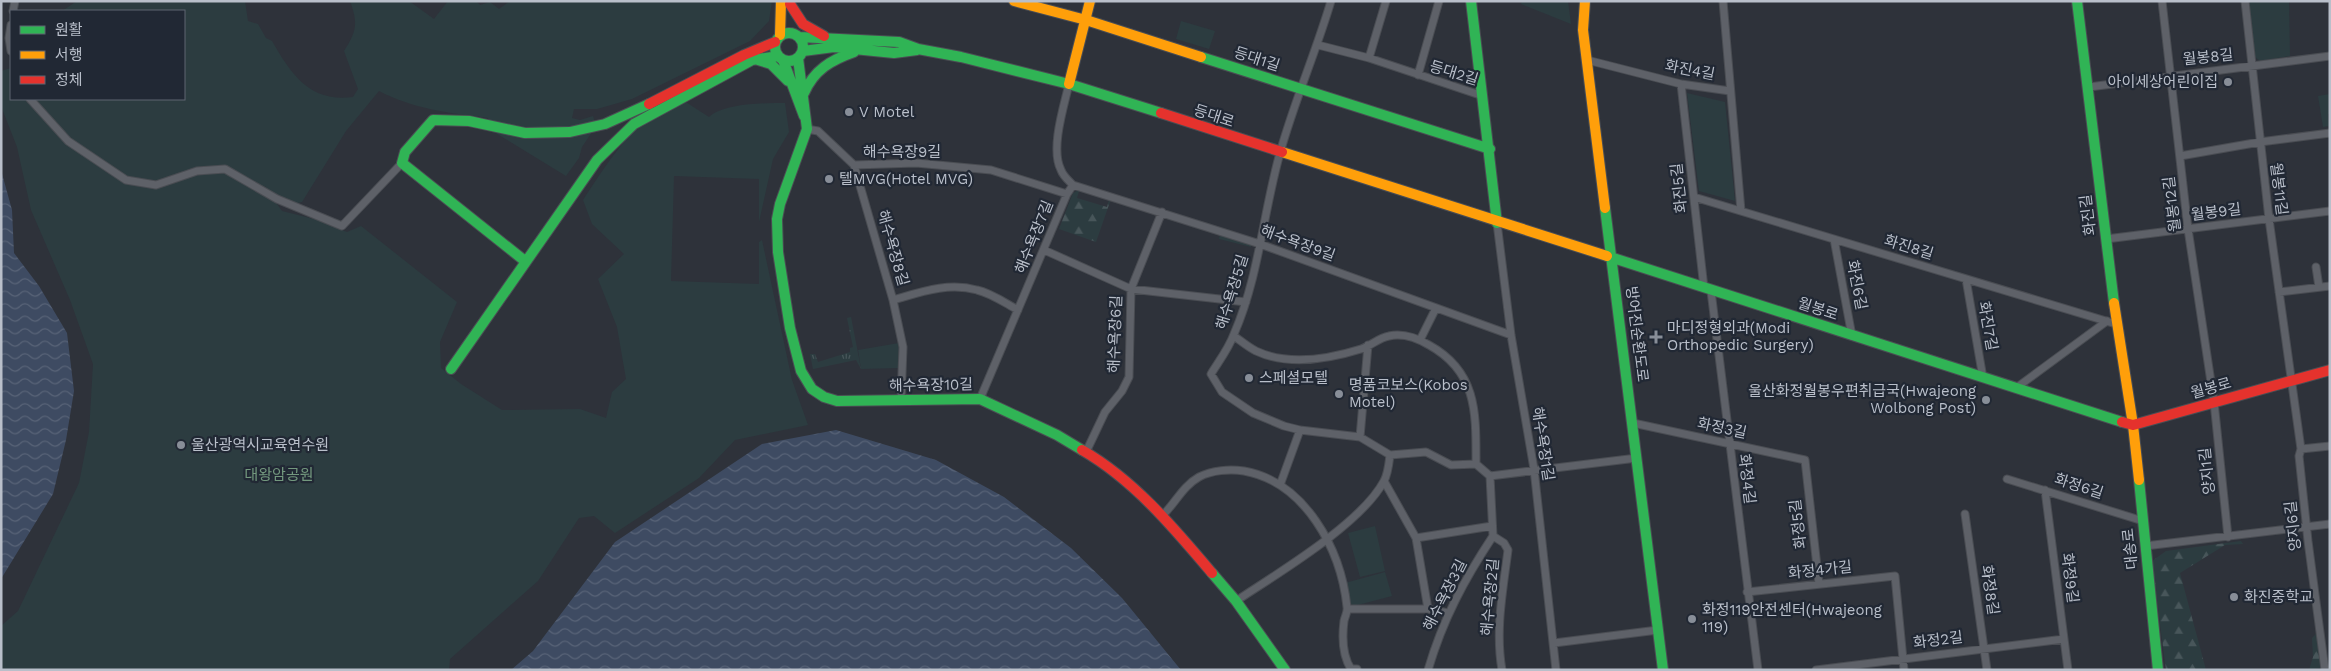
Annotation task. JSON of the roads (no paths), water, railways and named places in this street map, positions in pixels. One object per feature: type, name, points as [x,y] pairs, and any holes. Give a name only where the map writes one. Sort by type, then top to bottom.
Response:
[{"type":"street","name":"등대1길","points":[[1014,1],[1086,20],[1490,149]]},
{"type":"street","points":[[1073,186],[1060,170],[1058,155],[1059,126],[1090,1]]},
{"type":"street","points":[[1302,89],[1331,1]]},
{"type":"street","points":[[1369,58],[1386,1]]},
{"type":"street","name":"등대2길","points":[[1418,76],[1440,1]]},
{"type":"street","points":[[1471,1],[1490,149],[1497,223]]},
{"type":"street","name":"방어진순환도로","points":[[1585,1],[1583,30],[1663,670]]},
{"type":"street","name":"화진4길","points":[[1587,60],[1681,84],[1730,91],[1723,1]]},
{"type":"street","name":"화진길","points":[[2077,1],[2106,239],[2112,323],[2133,426]]},
{"type":"street","name":"월봉12길","points":[[2162,1],[2188,229],[2214,402]]},
{"type":"street","name":"월봉11길","points":[[2244,1],[2269,219],[2293,380]]},
{"type":"street","points":[[787,2],[796,35],[803,44],[797,66],[799,92]]},
{"type":"street","points":[[787,2],[806,28],[826,37]]},
{"type":"street","points":[[787,2],[774,48],[799,92]]},
{"type":"street","points":[[10,32],[10,44]]},
{"type":"street","points":[[31,100],[68,141],[126,180],[156,185],[197,171],[225,169],[277,199],[342,226],[402,163],[406,152],[433,120],[469,121],[526,133],[570,132],[604,124],[639,109],[787,33],[899,42],[918,50]]},
{"type":"street","name":"등대2길","points":[[1318,45],[1369,58],[1418,76],[1483,96]]},
{"type":"street","points":[[451,369],[597,160],[634,124],[752,60],[781,58],[789,61],[800,55],[834,47],[894,53],[918,50]]},
{"type":"street","points":[[799,92],[814,74],[826,64],[841,56],[862,50]]},
{"type":"street","name":"등대로","points":[[918,50],[961,57],[1069,84],[1612,259]]},
{"type":"street","name":"월봉8길","points":[[2088,87],[2171,74],[2330,56]]},
{"type":"street","points":[[752,60],[772,64],[780,70],[799,92]]},
{"type":"street","name":"화진5길","points":[[1681,84],[1707,289]]},
{"type":"street","name":"해수욕장5길","points":[[1302,89],[1280,153],[1246,302],[1234,336],[1212,374],[1222,392],[1253,413],[1284,426],[1300,430],[1360,437],[1390,455]]},
{"type":"street","points":[[1730,91],[1741,212]]},
{"type":"street","name":"해수욕장10길","points":[[799,92],[807,109],[807,129],[781,198],[776,225],[777,252],[798,365],[804,380],[825,399],[837,401],[980,399],[1057,435],[1086,452],[1106,466],[1162,515],[1236,601],[1285,670]]},
{"type":"street","name":"해수욕장8길","points":[[807,129],[818,131],[854,166],[893,300],[903,347],[901,400]]},
{"type":"street","points":[[2180,156],[2260,142],[2330,133]]},
{"type":"street","points":[[402,163],[525,261]]},
{"type":"street","name":"해수욕장9길","points":[[854,166],[916,163],[991,170],[1067,194]]},
{"type":"street","name":"해수욕장7길","points":[[980,399],[1067,194],[1073,186]]},
{"type":"street","name":"해수욕장9길","points":[[1073,186],[1162,212],[1260,244],[1511,335]]},
{"type":"street","name":"화진8길","points":[[1694,197],[2112,323]]},
{"type":"street","name":"월봉9길","points":[[2106,239],[2330,210]]},
{"type":"street","name":"해수욕장6길","points":[[1086,452],[1105,412],[1122,391],[1130,377],[1131,289],[1162,212]]},
{"type":"street","name":"해수욕장1길","points":[[1497,223],[1511,335],[1534,470],[1556,670]]},
{"type":"street","name":"화진6길","points":[[1834,239],[1852,336]]},
{"type":"street","points":[[1044,250],[1131,289],[1246,302]]},
{"type":"street","name":"월봉로","points":[[1612,259],[2133,426],[2330,370]]},
{"type":"street","points":[[2316,267],[2319,287]]},
{"type":"street","name":"화진7길","points":[[1966,279],[1983,378]]},
{"type":"street","points":[[893,300],[934,288],[955,286],[978,290],[1018,310]]},
{"type":"street","points":[[2279,292],[2330,286]]},
{"type":"street","name":"화정4길","points":[[1707,289],[1758,670]]},
{"type":"street","points":[[1420,340],[1436,308]]},
{"type":"street","points":[[2016,388],[2112,323]]},
{"type":"street","points":[[1234,336],[1256,351],[1288,359],[1327,358],[1390,336],[1404,336],[1420,340],[1445,354],[1460,371],[1468,387],[1474,403],[1476,464]]},
{"type":"street","points":[[1360,437],[1368,345]]},
{"type":"street","name":"양지6길","points":[[2293,380],[2301,449],[2306,527],[2325,670]]},
{"type":"street","name":"양지1길","points":[[2214,402],[2228,536]]},
{"type":"street","name":"화정3길","points":[[1633,423],[1805,460]]},
{"type":"street","name":"대송로","points":[[2133,426],[2158,670]]},
{"type":"street","points":[[1280,485],[1300,430]]},
{"type":"street","points":[[2301,449],[2330,446]]},
{"type":"street","points":[[1236,601],[1327,539],[1364,506],[1384,481],[1390,455],[1426,452],[1451,465],[1476,464],[1490,476],[1637,458]]},
{"type":"street","name":"화정5길","points":[[1805,460],[1819,584]]},
{"type":"street","points":[[1162,515],[1188,484],[1201,476],[1218,471],[1236,470],[1255,473],[1293,493],[1309,511],[1327,539],[1340,575],[1348,609],[1344,619],[1344,653],[1351,669],[1364,670]]},
{"type":"street","name":"해수욕장2길","points":[[1490,476],[1493,536],[1504,543],[1508,550],[1500,617],[1499,655],[1502,670]]},
{"type":"street","name":"화정6길","points":[[2007,479],[2143,521]]},
{"type":"street","points":[[1384,481],[1416,538],[1428,608]]},
{"type":"street","name":"화정9길","points":[[2045,490],[2068,670]]},
{"type":"street","name":"화정8길","points":[[1965,514],[1987,670]]},
{"type":"street","points":[[2145,546],[2330,524]]},
{"type":"street","points":[[1416,538],[1492,526]]},
{"type":"street","name":"해수욕장3길","points":[[1428,670],[1439,634],[1464,580],[1493,536]]},
{"type":"street","name":"화정4가길","points":[[1748,592],[1895,576],[1902,659]]},
{"type":"street","points":[[1348,609],[1428,608],[1448,613]]},
{"type":"street","points":[[1554,643],[1658,630]]},
{"type":"street","name":"화정2길","points":[[1816,670],[2064,639]]},
{"type":"street","points":[[1902,659],[1904,670]]},
{"type":"water","points":[[1,170],[12,210],[14,253],[39,286],[67,333],[74,391],[66,440],[53,494],[1,579]]},
{"type":"water","points":[[836,430],[936,460],[1004,497],[1071,548],[1122,598],[1181,670],[511,670],[533,651],[615,542],[762,444]]},
{"type":"place","name":"아이세상어린이집","points":[[2228,82]]},
{"type":"place","name":"V Motel","points":[[849,112]]},
{"type":"place","name":"텔MVG(Hotel MVG)","points":[[829,179]]},
{"type":"place","name":"마디정형외과(Modi Orthopedic Surgery)","points":[[1656,337]]},
{"type":"place","name":"스페셜모텔","points":[[1249,378]]},
{"type":"place","name":"명품코보스(Kobos Motel)","points":[[1339,394]]},
{"type":"place","name":"울산화정월봉우편취급국(Hwajeong Wolbong Post)","points":[[1986,400]]},
{"type":"place","name":"울산광역시교육연수원","points":[[181,445]]},
{"type":"place","name":"화진중학교","points":[[2234,597]]},
{"type":"place","name":"화정119안전센터(Hwajeong 119)","points":[[1692,619]]},
{"type":"park label","name":"대왕암공원","points":[[279,475]]}]
